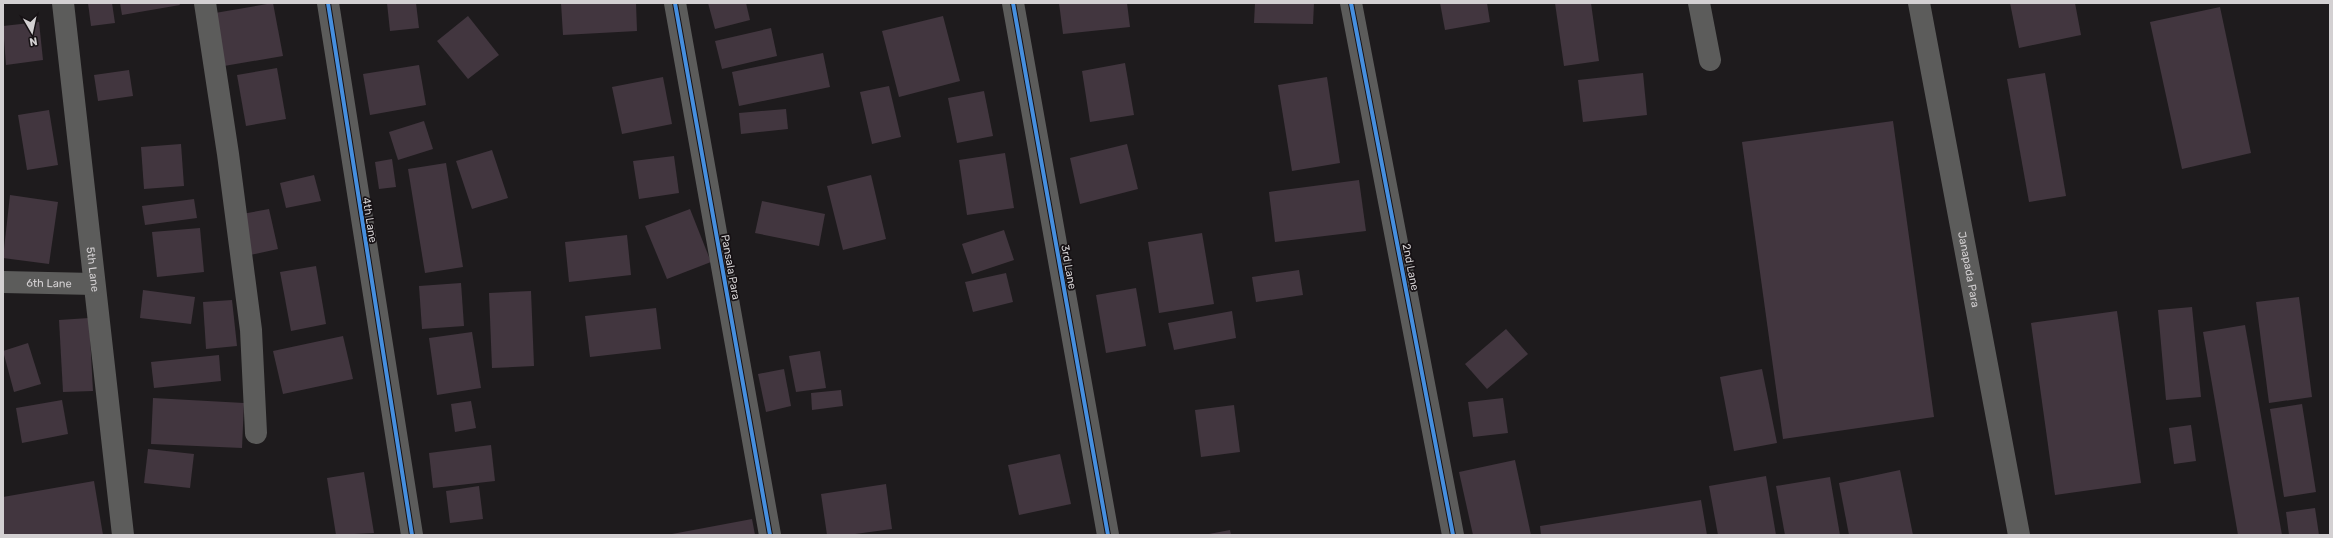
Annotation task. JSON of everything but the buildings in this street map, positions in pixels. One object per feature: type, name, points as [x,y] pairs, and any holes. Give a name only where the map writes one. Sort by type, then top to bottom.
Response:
[{"type":"street","name":"5th Lane","points":[[62,3],[123,535]]},
{"type":"street","points":[[204,3],[228,154],[252,330],[256,433]]},
{"type":"street","name":"4th Lane","points":[[328,3],[412,535]]},
{"type":"street","name":"Pansala Para","points":[[675,3],[770,535]]},
{"type":"street","name":"3rd Lane","points":[[1013,3],[1108,535]]},
{"type":"street","name":"2nd Lane","points":[[1351,3],[1454,535]]},
{"type":"street","points":[[1699,3],[1710,60]]},
{"type":"street","name":"Janapada Para","points":[[1919,3],[2019,535]]},
{"type":"street","name":"6th Lane","points":[[3,282],[94,284]]},
{"type":"cycle path","points":[[328,3],[412,535]]},
{"type":"cycle path","points":[[675,3],[770,535]]},
{"type":"cycle path","points":[[1013,3],[1108,535]]},
{"type":"cycle path","points":[[1351,3],[1453,535]]}]
